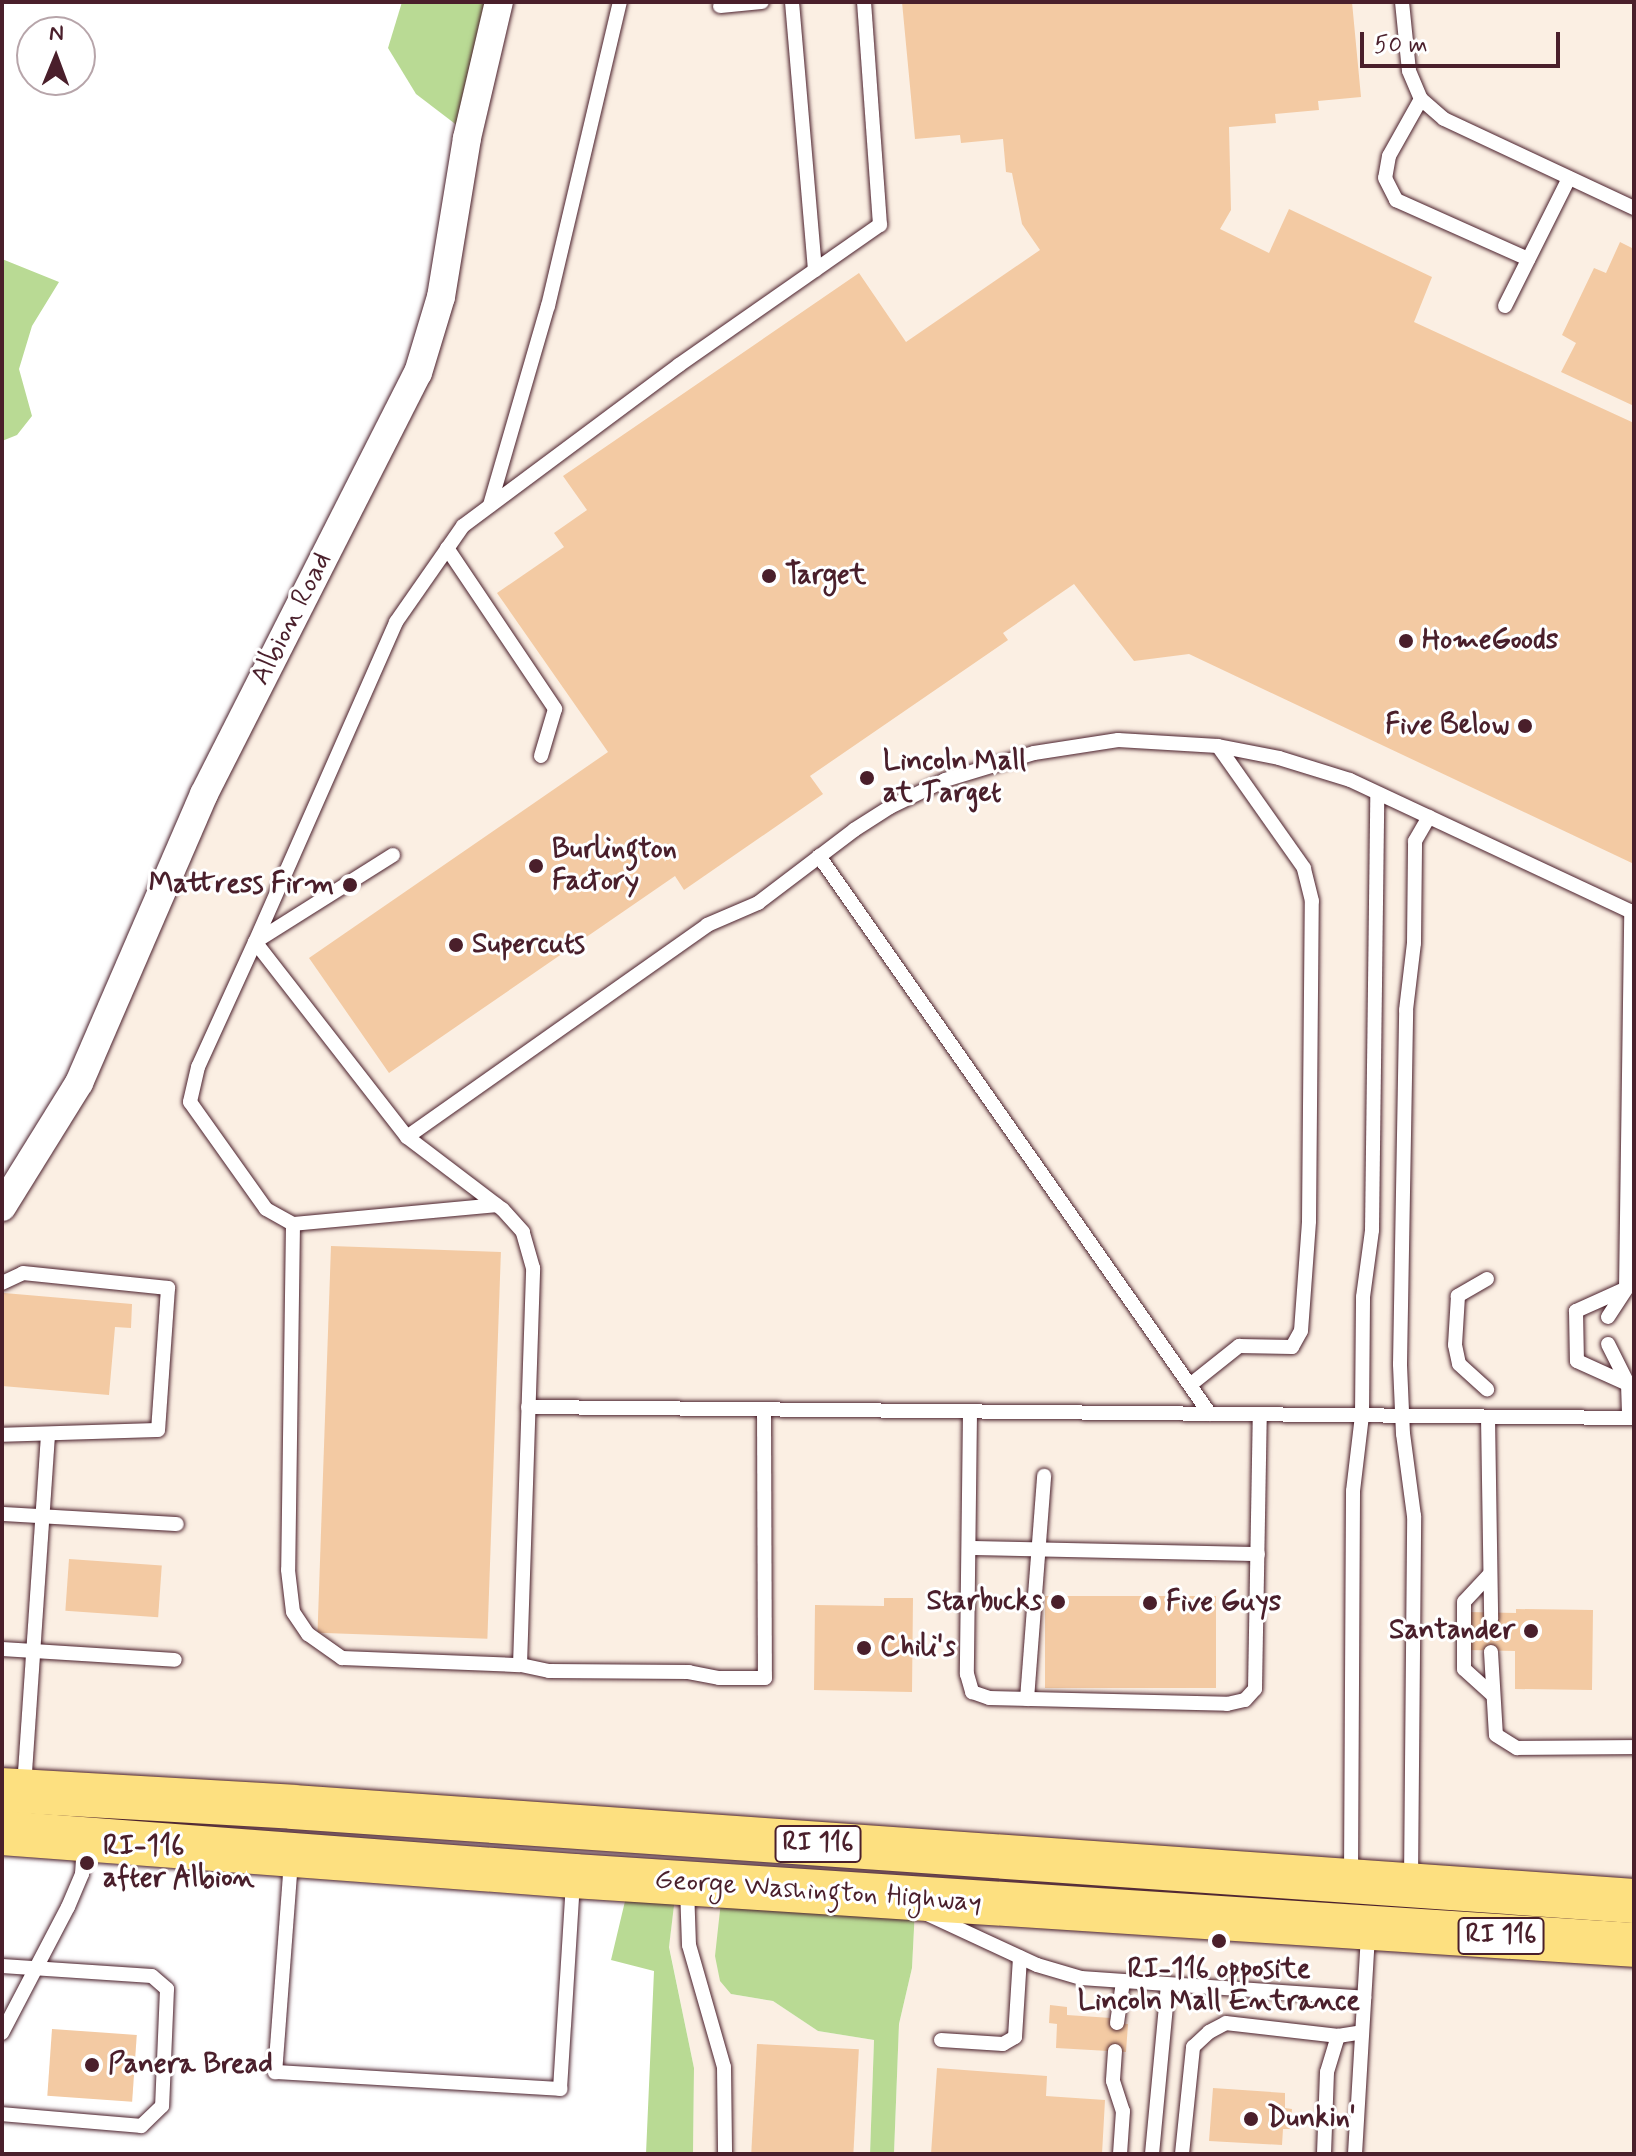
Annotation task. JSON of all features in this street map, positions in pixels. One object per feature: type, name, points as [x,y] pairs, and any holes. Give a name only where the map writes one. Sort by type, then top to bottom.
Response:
[{"type":"main road","name":"George Washington Highway","points":[[13,1791],[561,1825],[1363,1908],[1634,1945]]},
{"type":"main road","name":"George Washington Highway","points":[[2,1833],[292,1857],[887,1895],[1363,1908],[1405,1891],[1634,1901]]},
{"type":"street","name":"Albion Road","points":[[2,1207],[57,1121],[85,1070],[204,794],[418,373],[441,297],[474,105],[499,2]]},
{"type":"lane","points":[[490,505],[548,306],[620,2]]},
{"type":"lane","points":[[720,6],[762,2]]},
{"type":"lane","points":[[792,2],[815,270]]},
{"type":"lane","points":[[496,1205],[293,1224],[266,1209],[190,1102],[198,1067],[396,622],[463,526],[880,225],[864,2]]},
{"type":"lane","points":[[1402,2],[1409,71],[1421,99],[1444,119],[1634,208]]},
{"type":"lane","points":[[1421,99],[1389,156],[1385,178],[1396,200],[1528,259]]},
{"type":"lane","points":[[1505,306],[1569,178]]},
{"type":"lane","points":[[447,548],[555,709],[541,756]]},
{"type":"lane","points":[[407,1137],[707,925],[758,903],[890,807],[945,780],[990,763],[1118,740],[1218,746],[1279,758],[1350,780],[1633,912],[1631,1294],[1608,1317]]},
{"type":"lane","points":[[1190,1385],[1239,1346],[1292,1347],[1301,1331],[1309,1221],[1312,901],[1304,868],[1218,746]]},
{"type":"lane","points":[[1355,2154],[1364,1998],[1353,1491],[1362,1416],[1363,1297],[1372,1230],[1377,794]]},
{"type":"lane","points":[[1405,1891],[1414,1516],[1402,1416],[1406,1010],[1414,943],[1415,841],[1429,817]]},
{"type":"lane","points":[[255,942],[393,855]]},
{"type":"lane","points":[[819,856],[1210,1414]]},
{"type":"lane","points":[[255,942],[407,1137],[496,1205],[523,1232],[533,1268],[520,1665]]},
{"type":"lane","points":[[293,1224],[288,1570],[293,1612],[308,1634],[342,1658],[520,1665],[549,1671],[689,1672],[719,1678],[765,1678],[764,1409]]},
{"type":"lane","points":[[2,1283],[23,1273],[168,1288],[158,1430],[2,1435]]},
{"type":"lane","points":[[1487,1279],[1458,1296],[1455,1345],[1459,1364],[1487,1389]]},
{"type":"lane","points":[[1631,1294],[1576,1311],[1577,1361],[1632,1379]]},
{"type":"lane","points":[[528,1407],[1632,1418],[1632,1379],[1608,1344]]},
{"type":"lane","points":[[970,1412],[967,1674],[972,1692],[989,1698],[1227,1704],[1245,1700],[1255,1689],[1260,1415]]},
{"type":"lane","points":[[1488,1417],[1491,1619]]},
{"type":"lane","points":[[13,1791],[34,1651],[48,1435]]},
{"type":"lane","points":[[1027,1699],[1036,1549],[1044,1476]]},
{"type":"lane","points":[[2,1514],[177,1524]]},
{"type":"lane","points":[[969,1548],[1258,1554]]},
{"type":"lane","points":[[1490,1574],[1464,1602],[1464,1669],[1492,1694]]},
{"type":"lane","points":[[2,1649],[175,1660]]},
{"type":"lane","points":[[1491,1652],[1496,1735],[1517,1748],[1634,1747]]},
{"type":"lane","points":[[2,2033],[68,1907],[82,1874],[84,1841]]},
{"type":"lane","points":[[292,1857],[275,2072],[560,2089],[574,1876]]},
{"type":"lane","points":[[687,1883],[689,1945],[724,2067],[725,2154]]},
{"type":"lane","points":[[887,1895],[1067,1976],[1364,1998]]},
{"type":"lane","points":[[941,2040],[1003,2044],[1015,2037],[1020,1957]]},
{"type":"lane","points":[[2,1966],[152,1976],[167,1989],[162,2106],[141,2126],[2,2114]]},
{"type":"lane","points":[[1117,2023],[1123,1982]]},
{"type":"lane","points":[[1152,2154],[1168,1985]]},
{"type":"lane","points":[[1182,2154],[1193,2047],[1209,2032],[1226,2023],[1338,2036],[1362,2032]]},
{"type":"lane","points":[[1324,2154],[1327,2072],[1338,2036]]},
{"type":"lane","points":[[1115,2051],[1113,2081],[1123,2111],[1120,2154]]},
{"type":"shaded area","points":[[500,2],[1634,2],[1634,1906],[2,1801],[2,1212],[438,335]]},
{"type":"shaded area","points":[[676,1889],[719,1891],[731,1994],[773,2001],[818,2031],[874,2040],[870,2154],[693,2154],[694,2068],[669,1946]]},
{"type":"shaded area","points":[[915,1909],[1634,1954],[1634,2154],[894,2154],[899,2024],[912,1968]]},
{"type":"green space","points":[[402,2],[500,2],[471,136],[416,94],[388,48]]},
{"type":"green space","points":[[2,259],[59,282],[32,326],[19,369],[32,416],[17,435],[2,441]]},
{"type":"green space","points":[[676,1889],[669,1947],[694,2068],[693,2154],[646,2154],[654,1971],[611,1960],[626,1897]]},
{"type":"green space","points":[[722,1892],[915,1909],[912,1968],[899,2024],[894,2154],[870,2154],[874,2040],[818,2031],[773,2001],[731,1994],[720,1981],[715,1956]]},
{"type":"building","points":[[902,2],[1352,2],[1361,97],[1318,101],[1319,110],[1275,114],[1276,123],[1229,127],[1231,210],[1220,229],[1269,253],[1289,209],[1432,277],[1414,322],[1634,423],[1634,864],[1189,654],[1134,661],[1074,584],[1003,633],[1008,640],[810,776],[823,794],[684,890],[675,876],[389,1073],[309,958],[608,752],[497,593],[564,547],[554,533],[587,510],[563,476],[859,273],[906,342],[1040,250],[1022,224],[1012,173],[1006,172],[1003,139],[961,143],[960,135],[915,139]]},
{"type":"building","points":[[1620,242],[1634,249],[1634,406],[1561,372],[1576,343],[1562,335],[1594,268],[1606,273]]},
{"type":"building","points":[[331,1246],[501,1252],[487,1639],[317,1633]]},
{"type":"building","points":[[4,1293],[132,1304],[131,1328],[115,1327],[109,1395],[2,1386]]},
{"type":"building","points":[[69,1559],[162,1565],[158,1617],[65,1611]]},
{"type":"building","points":[[1045,1596],[1216,1596],[1216,1688],[1045,1688]]},
{"type":"building","name":"Chili's","points":[[884,1598],[913,1598],[912,1692],[814,1690],[815,1605],[884,1606]]},
{"type":"building","name":"Santander","points":[[1516,1609],[1593,1610],[1592,1690],[1515,1689],[1515,1651],[1468,1650],[1469,1612],[1516,1613]]},
{"type":"building","points":[[1050,2005],[1067,2007],[1067,2015],[1111,2018],[1111,2023],[1128,2024],[1126,2052],[1056,2048],[1057,2024],[1049,2023]]},
{"type":"building","name":"Panera Bread","points":[[52,2029],[137,2035],[132,2102],[47,2096]]},
{"type":"building","points":[[757,2044],[859,2049],[853,2154],[751,2154]]},
{"type":"building","points":[[937,2068],[1047,2076],[1046,2096],[1105,2100],[1102,2154],[931,2154]]},
{"type":"building","name":"Dunkin'","points":[[1213,2088],[1285,2093],[1285,2108],[1292,2109],[1290,2129],[1283,2129],[1282,2145],[1209,2141]]},
{"type":"place","name":"Target","points":[[769,576]]},
{"type":"place","name":"HomeGoods","points":[[1406,641]]},
{"type":"place","name":"Five Below","points":[[1525,726]]},
{"type":"place","name":"Lincoln Mall at Target","points":[[867,778]]},
{"type":"place","name":"Burlington Factory","points":[[536,866]]},
{"type":"place","name":"Mattress Firm","points":[[350,885]]},
{"type":"place","name":"Supercuts","points":[[456,945]]},
{"type":"place","name":"Starbucks","points":[[1058,1602]]},
{"type":"place","name":"Five Guys","points":[[1150,1603]]},
{"type":"place","name":"Santander","points":[[1531,1631]]},
{"type":"place","name":"Chili's","points":[[864,1648]]},
{"type":"place","name":"RI-116 after Albion","points":[[87,1863]]},
{"type":"place","name":"RI-116 opposite Lincoln Mall Entrance","points":[[1219,1941]]},
{"type":"place","name":"Panera Bread","points":[[92,2065]]},
{"type":"place","name":"Dunkin'","points":[[1251,2119]]}]
